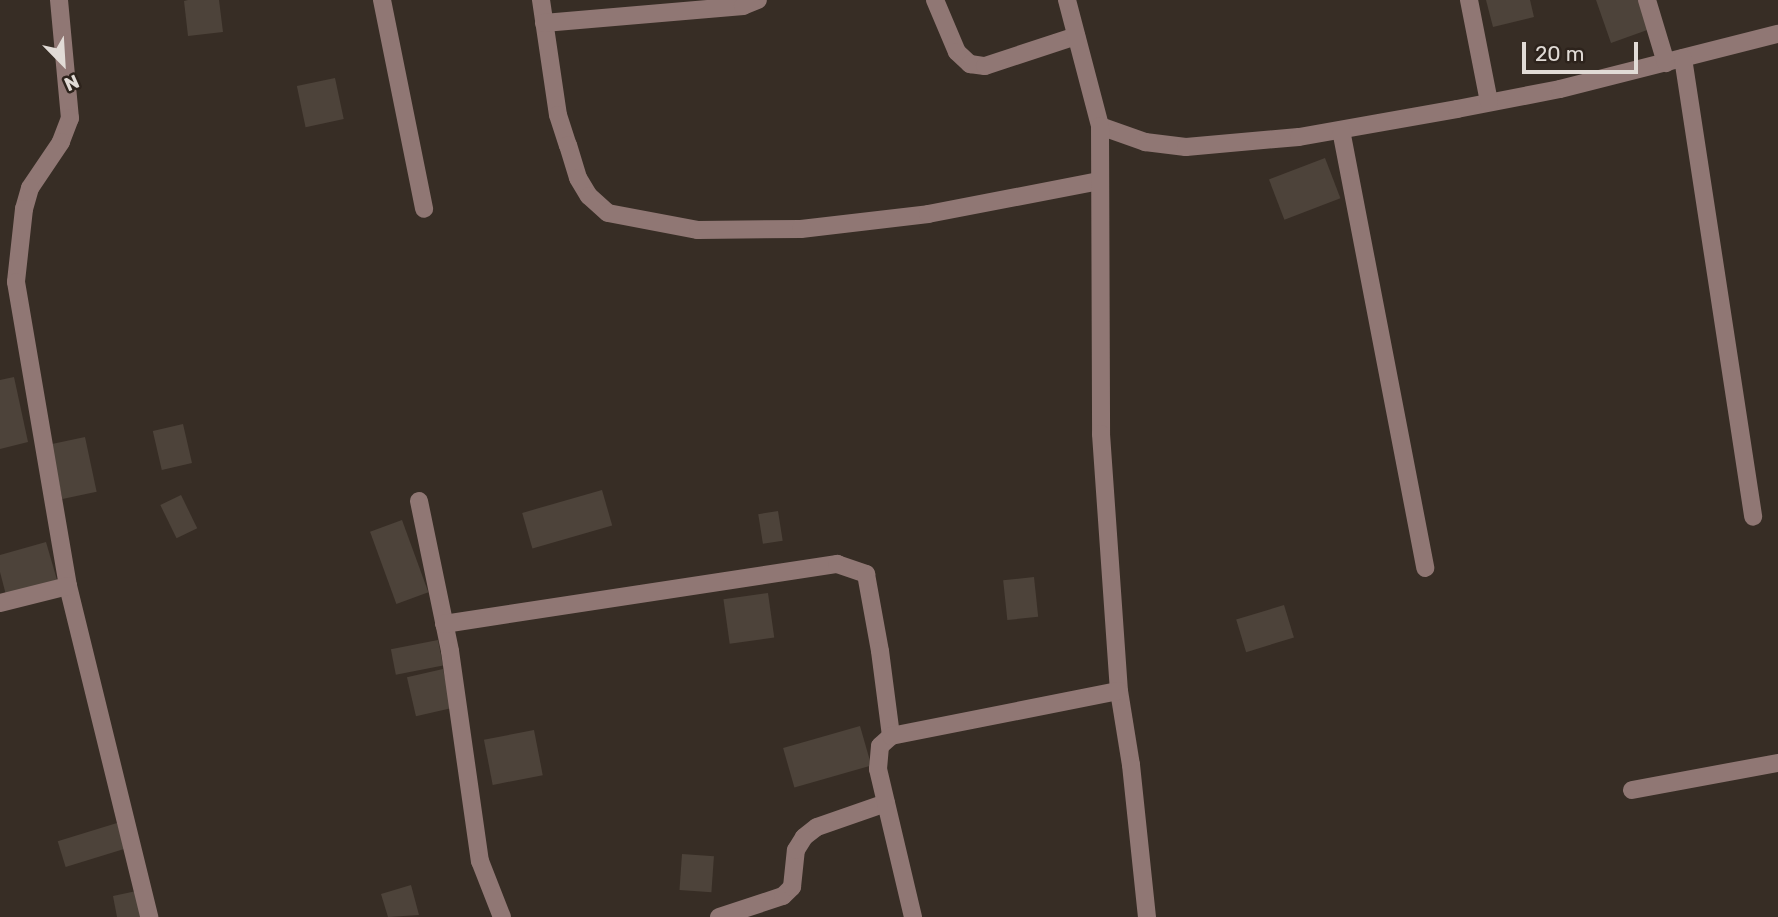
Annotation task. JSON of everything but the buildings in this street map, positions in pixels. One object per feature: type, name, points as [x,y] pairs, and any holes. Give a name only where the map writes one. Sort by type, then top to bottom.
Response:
[{"type":"street","points":[[59,0],[71,118],[61,142],[30,188],[8,284],[68,586],[149,917]]},
{"type":"street","points":[[382,0],[424,209]]},
{"type":"street","points":[[541,0],[558,115],[579,178],[589,196],[608,213],[698,230],[802,229],[928,214],[1100,181]]},
{"type":"street","points":[[544,23],[743,6],[758,0]]},
{"type":"street","points":[[935,0],[957,52],[970,64],[985,66],[1076,36]]},
{"type":"street","points":[[1067,0],[1100,126],[1101,434],[1119,691],[1131,765],[1147,917]]},
{"type":"street","points":[[1469,0],[1489,102]]},
{"type":"street","points":[[1647,0],[1665,63]]},
{"type":"street","points":[[1100,126],[1145,142],[1186,147],[1299,137],[1489,102],[1665,63],[1778,34]]},
{"type":"street","points":[[1684,58],[1753,517]]},
{"type":"street","points":[[1341,130],[1425,568]]},
{"type":"street","points":[[419,501],[444,624],[481,861],[502,917]]},
{"type":"street","points":[[444,624],[837,564],[866,574],[880,650],[891,736]]},
{"type":"street","points":[[0,603],[68,586]]},
{"type":"street","points":[[913,917],[886,803],[878,757],[880,746],[891,736],[1119,691]]},
{"type":"street","points":[[1632,790],[1778,763]]},
{"type":"street","points":[[719,917],[783,896],[792,887],[796,850],[810,832],[886,803]]}]
